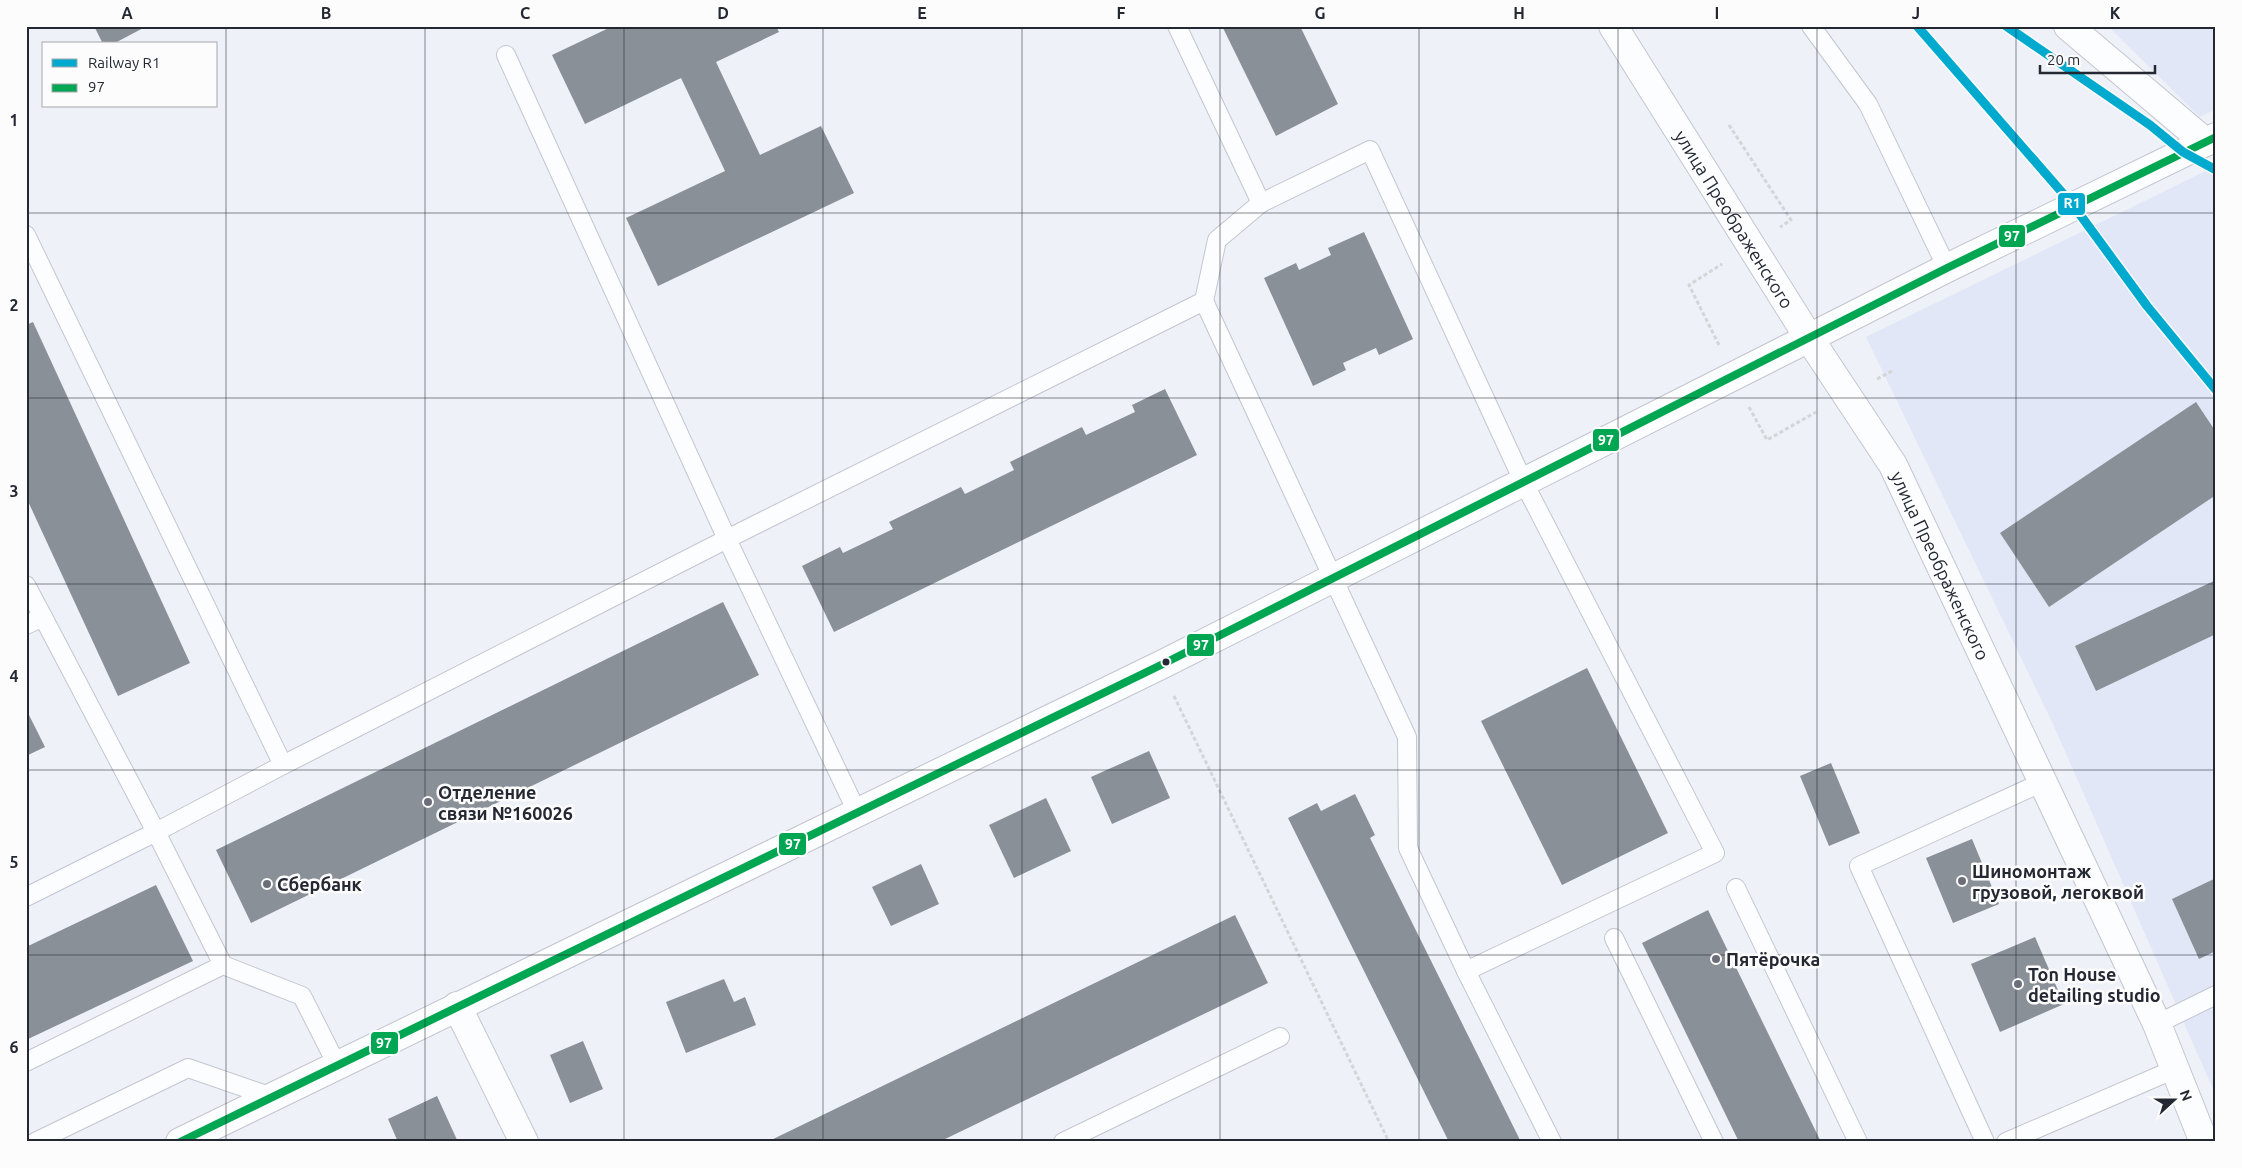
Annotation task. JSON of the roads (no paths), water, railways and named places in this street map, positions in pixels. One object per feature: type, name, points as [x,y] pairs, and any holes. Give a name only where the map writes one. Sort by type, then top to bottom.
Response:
[{"type":"street","name":"улица Преображенского","points":[[1613,26],[1809,338],[1893,465],[2157,1024],[2204,1142]]},
{"type":"street","points":[[180,1142],[1159,666],[1947,268],[2210,139],[2068,26]]},
{"type":"street","points":[[457,1006],[524,1142]]},
{"type":"lane","points":[[1177,26],[1261,203]]},
{"type":"lane","points":[[1811,26],[1868,104],[1947,268]]},
{"type":"lane","points":[[506,55],[727,539],[857,812]]},
{"type":"lane","points":[[1466,971],[1715,853],[1524,483],[1370,150],[1261,203],[1217,240],[1204,301],[1407,737],[1408,848],[1466,971],[1552,1142]]},
{"type":"lane","points":[[26,235],[283,765]]},
{"type":"lane","points":[[26,897],[727,539],[1204,301]]},
{"type":"lane","points":[[26,585],[156,832],[223,965],[302,996],[337,1065]]},
{"type":"lane","points":[[26,625],[43,617]]},
{"type":"lane","points":[[1985,1142],[1859,866],[2043,782]]},
{"type":"lane","points":[[1736,888],[1858,1142]]},
{"type":"lane","points":[[1614,938],[1714,1142]]},
{"type":"lane","points":[[26,1062],[223,965]]},
{"type":"lane","points":[[2157,1024],[2216,995]]},
{"type":"lane","points":[[1063,1142],[1280,1037]]},
{"type":"lane","points":[[35,1142],[188,1068],[272,1097]]},
{"type":"lane","points":[[2006,1142],[2175,1069]]},
{"type":"rail line","name":"R1","points":[[1917,26],[2073,205],[2147,306],[2216,390]]},
{"type":"rail line","name":"R1","points":[[2006,26],[2150,125],[2183,152],[2216,170]]},
{"type":"place","name":"Отделение связи №160026","points":[[428,802]]},
{"type":"place","name":"Шиномонтаж грузовой, легоквой","points":[[1962,881]]},
{"type":"place","name":"Сбербанк","points":[[267,884]]},
{"type":"place","name":"Пятёрочка","points":[[1716,959]]},
{"type":"place","name":"Ton House detailing studio","points":[[2018,984]]}]
